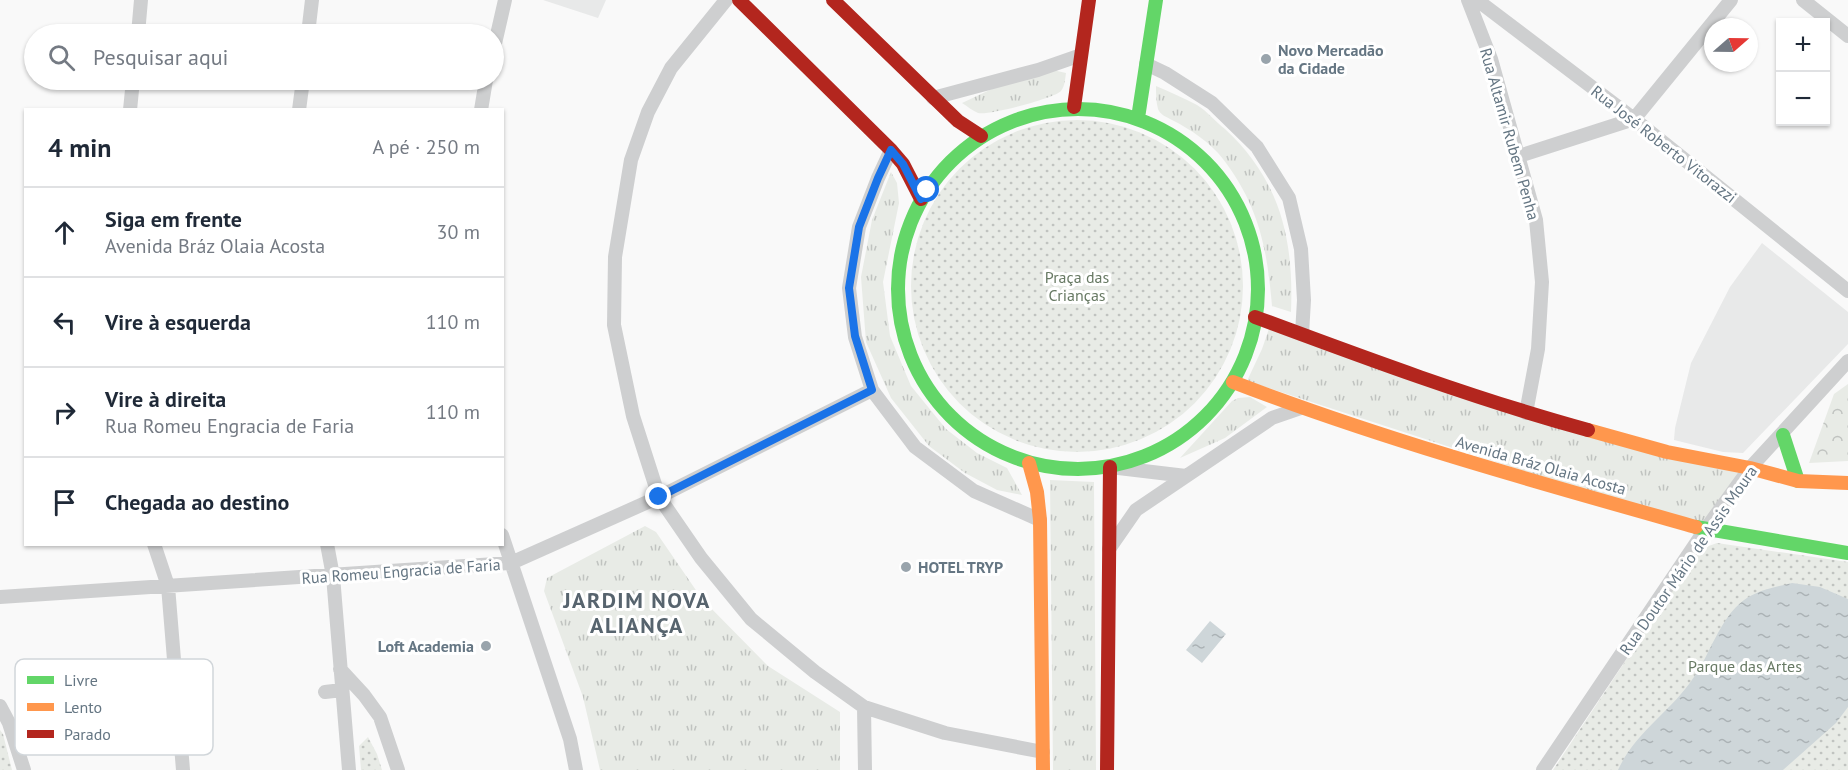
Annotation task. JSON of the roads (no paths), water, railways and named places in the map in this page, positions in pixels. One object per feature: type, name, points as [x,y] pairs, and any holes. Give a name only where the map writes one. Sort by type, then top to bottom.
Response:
[{"type":"main road","points":[[739,0],[891,150],[903,164],[921,199]]},
{"type":"main road","points":[[833,0],[958,122],[981,136]]},
{"type":"main road","points":[[1074,107],[1089,0]]},
{"type":"main road","points":[[1138,118],[1156,0]]},
{"type":"main road","points":[[1074,107],[1117,112],[1138,118],[1170,134],[1198,155],[1222,181],[1240,212],[1253,245],[1258,280],[1251,339],[1233,382],[1209,414],[1180,438],[1146,456],[1110,467],[1069,469],[1029,463],[997,450],[968,432],[943,408],[923,380],[904,336],[898,290],[904,243],[921,199],[938,175],[966,146],[981,136],[1011,121],[1042,112],[1074,107]]},
{"type":"main road","points":[[1255,317],[1414,376],[1526,413],[1667,452],[1750,468],[1798,481],[1848,483]]},
{"type":"main road","name":"Avenida Bráz Olaia Acosta","points":[[1233,382],[1301,408],[1453,458],[1705,530],[1848,553]]},
{"type":"main road","points":[[1783,435],[1798,481]]},
{"type":"main road","points":[[1029,463],[1037,492],[1040,520],[1043,770]]},
{"type":"main road","points":[[1107,770],[1110,467]]},
{"type":"street","points":[[139,24],[141,0]]},
{"type":"street","points":[[309,24],[312,0]]},
{"type":"street","points":[[500,24],[505,0]]},
{"type":"street","points":[[726,0],[671,68],[648,112],[631,160],[615,257],[614,325],[633,416],[659,497],[701,558],[751,619],[815,672],[864,707],[945,733],[1043,752]]},
{"type":"street","name":"Rua Altamir Rubem Penha","points":[[1468,0],[1491,59],[1536,220],[1542,282],[1538,349],[1526,413]]},
{"type":"street","name":"Rua José Roberto Vitorazzi","points":[[1477,0],[1634,118],[1848,291]]},
{"type":"street","points":[[1519,156],[1634,118],[1731,0]]},
{"type":"street","points":[[1803,0],[1848,36]]},
{"type":"street","points":[[933,98],[1038,70],[1081,55]]},
{"type":"street","points":[[1146,64],[1165,73],[1212,103],[1257,147],[1288,198],[1302,249],[1304,300],[1302,334]]},
{"type":"street","points":[[130,108],[132,90]]},
{"type":"street","points":[[299,108],[302,90]]},
{"type":"street","points":[[481,108],[484,90]]},
{"type":"street","points":[[891,150],[859,227],[849,288],[855,336],[872,390],[915,447],[974,491],[1040,520]]},
{"type":"street","name":"Rua Doutor Mário de Assis Moura","points":[[1543,770],[1705,530],[1750,468],[1783,435],[1848,361]]},
{"type":"street","name":"Rua Romeu Engracia de Faria","points":[[0,597],[511,563],[659,497],[872,390]]},
{"type":"street","points":[[1109,549],[1136,510],[1272,418],[1301,408]]},
{"type":"street","points":[[1110,467],[1186,476]]},
{"type":"street","points":[[504,541],[570,739],[576,770]]},
{"type":"street","points":[[155,546],[168,586],[174,659]]},
{"type":"street","points":[[327,546],[333,576],[349,770]]},
{"type":"street","points":[[340,669],[380,717],[398,770]]},
{"type":"street","points":[[325,692],[342,690]]},
{"type":"street","points":[[0,706],[15,742]]},
{"type":"street","points":[[864,707],[865,770]]},
{"type":"street","points":[[19,755],[24,770]]},
{"type":"street","points":[[182,755],[183,770]]},
{"type":"water","points":[[1792,583],[1820,587],[1848,599],[1848,707],[1836,723],[1783,770],[1618,770],[1634,744],[1675,701],[1694,677],[1722,626],[1735,608],[1755,594]]},
{"type":"water","points":[[1210,621],[1226,634],[1202,663],[1186,650]]},
{"type":"place","name":"Novo Mercadão da Cidade","points":[[1266,59]]},
{"type":"place","name":"HOTEL TRYP","points":[[906,567]]},
{"type":"place","name":"Loft Academia","points":[[486,646]]},
{"type":"district","name":"JARDIM NOVA ALIANÇA","points":[[637,612]]},
{"type":"park label","name":"Praça das Crianças","points":[[1077,286]]},
{"type":"park label","name":"Parque das Artes","points":[[1745,666]]}]
